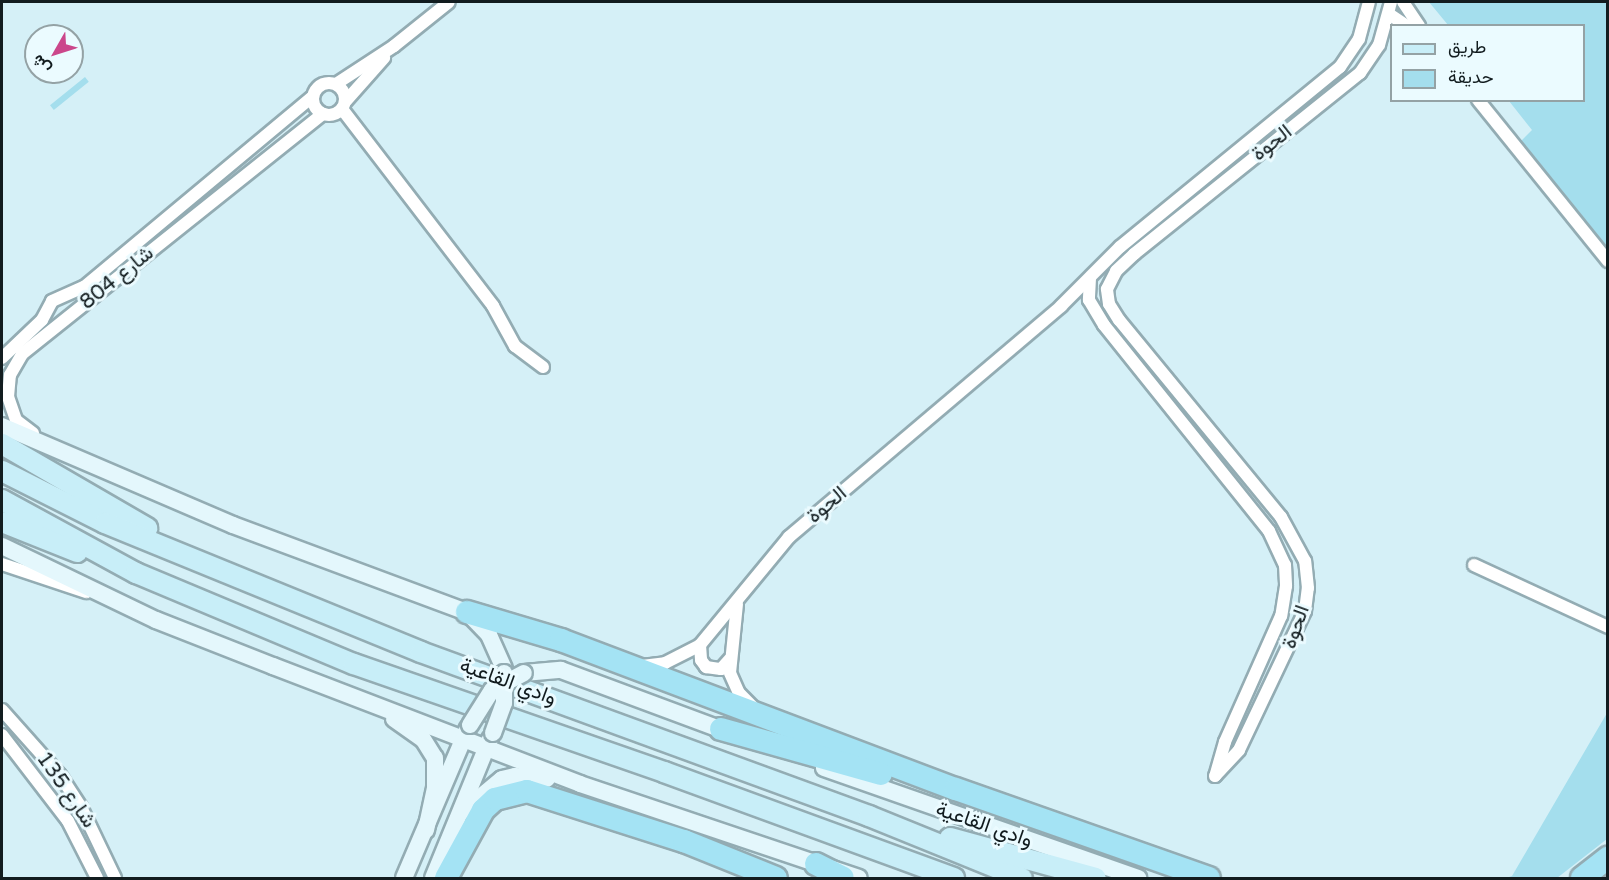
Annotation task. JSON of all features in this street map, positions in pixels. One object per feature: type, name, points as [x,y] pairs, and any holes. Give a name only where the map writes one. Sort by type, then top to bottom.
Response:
[{"type":"highway","points":[[467,612],[561,640],[956,789],[1209,879]]},
{"type":"highway","points":[[721,729],[926,786],[956,789]]},
{"type":"highway","points":[[446,879],[483,810],[495,799],[527,791],[684,841],[776,879]]},
{"type":"highway","points":[[1582,879],[1608,858]]},
{"type":"highway","points":[[816,864],[843,879]]},
{"type":"main road","points":[[2,444],[122,515],[235,573]]},
{"type":"main road","name":"وادي القاعية","points":[[2,471],[105,523],[235,573],[422,652],[869,816],[1022,879]]},
{"type":"main road","name":"وادي القاعية","points":[[2,500],[136,573],[354,664],[954,879]]},
{"type":"main road","points":[[2,522],[136,573]]},
{"type":"main road","points":[[869,816],[1096,879]]},
{"type":"main road","points":[[861,845],[926,879]]},
{"type":"street","points":[[352,127],[315,107],[313,96],[321,85],[336,84],[394,46],[449,2]]},
{"type":"street","name":"الحوة","points":[[633,667],[665,663],[700,645],[789,537],[1090,278],[1120,247],[1340,67],[1359,39],[1369,2]]},
{"type":"street","points":[[1403,2],[1418,24]]},
{"type":"street","points":[[1390,8],[1405,24]]},
{"type":"street","name":"الحوة","points":[[1090,278],[1089,300],[1104,325],[1269,531],[1285,565],[1286,586],[1281,616],[1225,742],[1215,777],[1239,750],[1305,611],[1308,588],[1305,561],[1281,517],[1119,320],[1107,298],[1110,280],[1134,254],[1360,73],[1379,45],[1390,8]]},
{"type":"street","points":[[326,114],[343,106],[394,46]]},
{"type":"street","points":[[336,84],[345,95],[343,106],[352,127],[417,206],[493,306],[515,346],[543,367]]},
{"type":"street","name":"شارع 804","points":[[2,358],[42,320],[52,301],[84,287],[313,96]]},
{"type":"street","points":[[1480,102],[1608,261]]},
{"type":"street","name":"شارع 804","points":[[74,459],[62,446],[24,429],[16,420],[8,397],[14,364],[326,114]]},
{"type":"street","points":[[1090,278],[1110,280]]},
{"type":"street","points":[[2,426],[74,459],[233,525],[467,612],[489,635],[505,675],[504,703],[433,879]]},
{"type":"street","points":[[2,546],[100,595]]},
{"type":"street","points":[[2,564],[100,595],[363,699],[489,740],[580,784],[859,879]]},
{"type":"street","points":[[1474,565],[1608,627]]},
{"type":"street","points":[[738,600],[730,673],[739,693],[758,713]]},
{"type":"street","points":[[700,645],[701,660],[706,667],[721,669],[730,659]]},
{"type":"street","name":"وادي القاعية","points":[[505,675],[569,672],[1137,879]]},
{"type":"street","points":[[404,879],[467,732],[492,690],[505,675]]},
{"type":"street","points":[[363,699],[410,729],[432,750],[435,788],[426,830]]},
{"type":"street","name":"شارع 135","points":[[2,710],[37,748],[81,807],[115,879]]},
{"type":"street","name":"شارع 135","points":[[2,735],[68,820],[97,879]]},
{"type":"street","points":[[1225,742],[1239,750]]},
{"type":"street","points":[[460,814],[502,779],[529,776],[580,784]]},
{"type":"green space","points":[[1429,2],[1607,2],[1607,254],[1519,143],[1532,130],[1510,102],[1585,102],[1585,24],[1447,24]]},
{"type":"green space","points":[[85,77],[89,82],[54,110],[50,105],[76,84],[84,84]]},
{"type":"green space","points":[[1607,713],[1607,839],[1557,878],[1506,878],[1512,876]]}]
